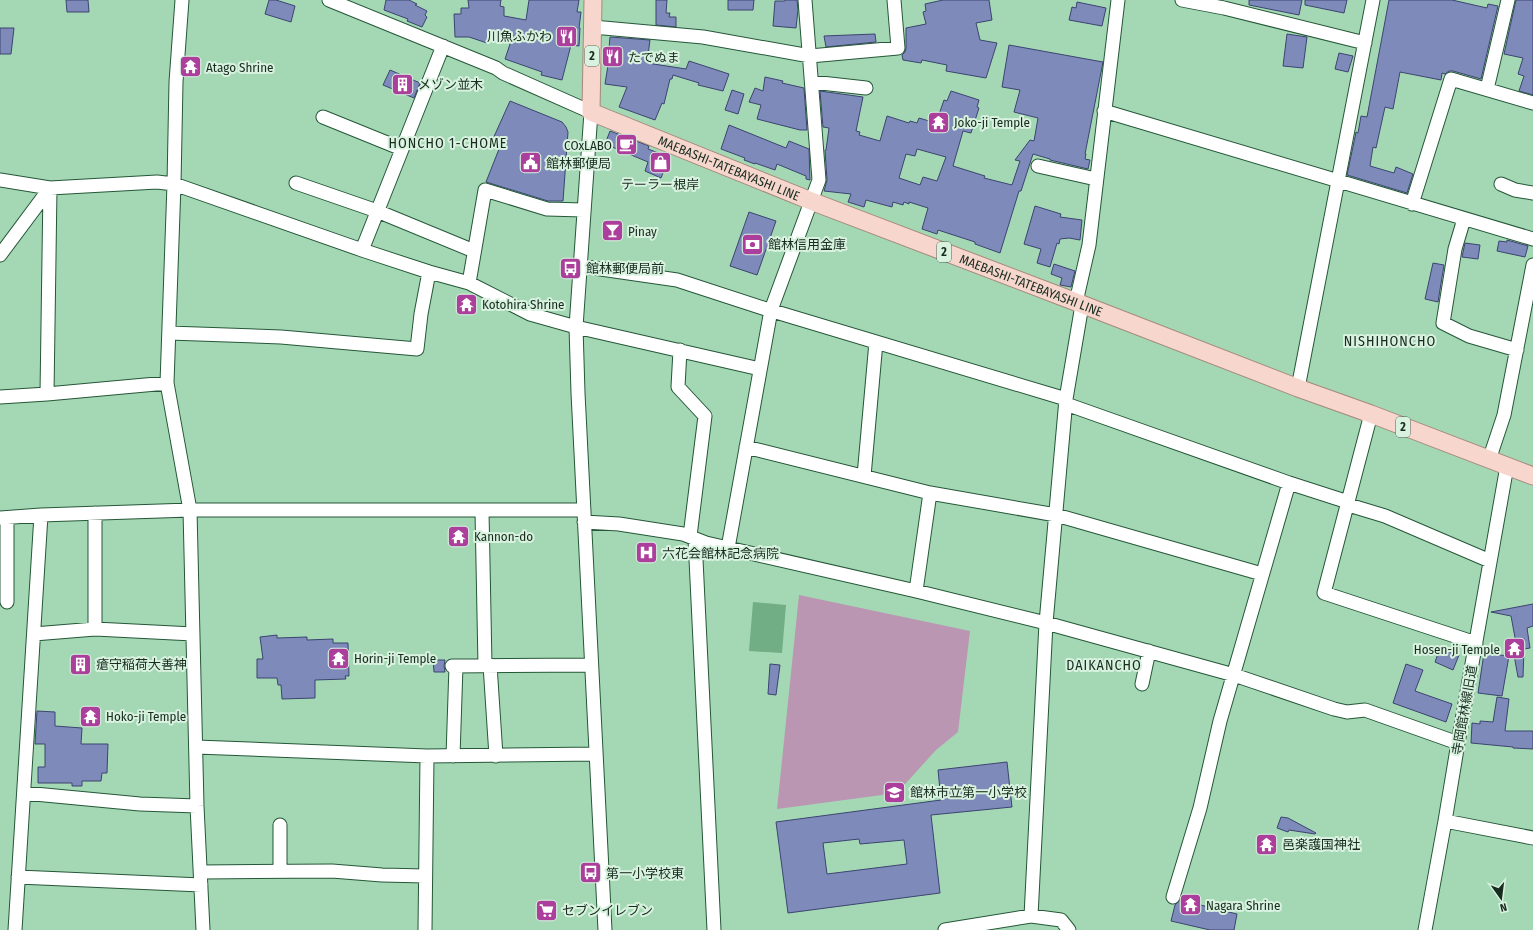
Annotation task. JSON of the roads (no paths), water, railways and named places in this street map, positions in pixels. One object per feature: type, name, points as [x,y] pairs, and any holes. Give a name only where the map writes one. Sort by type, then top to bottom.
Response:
[{"type":"main road","name":"2","points":[[591,112],[593,0]]},
{"type":"main road","name":"MAEBASHI-TATEBAYASHI LINE","points":[[591,112],[811,202],[1533,476]]},
{"type":"street","points":[[182,0],[176,82],[167,384],[190,510],[197,806],[203,930]]},
{"type":"street","points":[[728,548],[771,310],[819,180],[805,0]]},
{"type":"street","points":[[593,27],[703,37],[810,56],[898,48],[894,0]]},
{"type":"street","points":[[1031,916],[1046,623],[1066,402],[1088,245],[1118,0]]},
{"type":"street","points":[[1182,0],[1224,8],[1365,43]]},
{"type":"street","points":[[1298,388],[1373,0]]},
{"type":"street","points":[[1487,89],[1508,0]]},
{"type":"street","points":[[332,1],[442,46],[591,112],[576,327],[591,665],[605,930]]},
{"type":"street","points":[[362,250],[442,46]]},
{"type":"street","points":[[1412,204],[1451,79],[1533,102]]},
{"type":"street","points":[[812,82],[866,88]]},
{"type":"street","points":[[1104,111],[1533,240]]},
{"type":"street","points":[[323,117],[402,148]]},
{"type":"street","points":[[1038,166],[1096,179]]},
{"type":"street","points":[[0,180],[50,188],[157,182],[174,184],[362,250],[429,272],[469,283],[530,314],[576,327],[760,369]]},
{"type":"street","points":[[296,183],[377,211],[474,251]]},
{"type":"street","points":[[1501,184],[1515,190],[1533,193]]},
{"type":"street","points":[[0,255],[50,188]]},
{"type":"street","points":[[47,394],[50,188]]},
{"type":"street","points":[[469,283],[485,190],[547,209],[583,210]]},
{"type":"street","points":[[1464,219],[1455,249],[1443,323],[1468,336],[1517,350]]},
{"type":"street","points":[[1489,460],[1504,415],[1533,265]]},
{"type":"street","points":[[580,266],[677,280],[1066,402],[1289,483],[1348,502],[1352,506],[1386,516],[1490,561]]},
{"type":"street","points":[[169,333],[281,337],[417,349],[421,314],[429,272]]},
{"type":"street","points":[[864,476],[876,342]]},
{"type":"street","points":[[680,350],[678,387],[705,416],[693,538],[714,930]]},
{"type":"street","points":[[0,397],[167,384]]},
{"type":"street","points":[[1371,414],[1324,593],[1476,643]]},
{"type":"street","points":[[746,447],[930,493],[1056,515],[1262,574]]},
{"type":"street","name":"寺岡館林線旧道","points":[[1425,930],[1507,466]]},
{"type":"street","points":[[1173,897],[1200,808],[1220,721],[1289,483]]},
{"type":"street","points":[[916,591],[930,493]]},
{"type":"street","points":[[7,602],[4,518],[41,515],[190,510],[482,511],[584,516],[619,524],[683,534],[706,543],[916,591],[1046,623],[1234,675],[1334,709],[1347,712],[1365,710],[1458,742]]},
{"type":"street","points":[[482,511],[488,665],[496,756]]},
{"type":"street","points":[[95,513],[95,629]]},
{"type":"street","points":[[14,930],[41,515]]},
{"type":"street","points":[[34,634],[95,629],[193,634]]},
{"type":"street","points":[[1142,684],[1149,651]]},
{"type":"street","points":[[453,756],[454,666],[591,665]]},
{"type":"street","points":[[196,747],[427,756],[596,754]]},
{"type":"street","points":[[425,930],[427,756]]},
{"type":"street","points":[[24,793],[140,804],[197,806]]},
{"type":"street","points":[[1445,821],[1533,838]]},
{"type":"street","points":[[280,825],[280,870]]},
{"type":"street","points":[[201,872],[280,870],[425,876]]},
{"type":"street","points":[[18,877],[202,885]]},
{"type":"street","points":[[945,930],[1031,916],[1061,920],[1069,930]]},
{"type":"place","name":"川魚ふかわ","points":[[567,36]]},
{"type":"place","name":"たでぬま","points":[[613,57]]},
{"type":"place","name":"Atago Shrine","points":[[190,67]]},
{"type":"place","name":"メゾン並木","points":[[402,84]]},
{"type":"place","name":"Joko-ji Temple","points":[[939,122]]},
{"type":"place","name":"COxLABO","points":[[627,145]]},
{"type":"place","name":"テーラー根岸","points":[[660,162]]},
{"type":"place","name":"館林郵便局","points":[[530,163]]},
{"type":"place","name":"Pinay","points":[[613,231]]},
{"type":"place","name":"館林信用金庫","points":[[753,244]]},
{"type":"place","name":"館林郵便局前","points":[[571,268]]},
{"type":"place","name":"Kotohira Shrine","points":[[466,304]]},
{"type":"place","name":"Kannon-do","points":[[459,536]]},
{"type":"place","name":"六花会館林記念病院","points":[[647,553]]},
{"type":"place","name":"Hosen-ji Temple","points":[[1515,649]]},
{"type":"place","name":"Horin-ji Temple","points":[[339,658]]},
{"type":"place","name":"瘡守稲荷大善神","points":[[81,664]]},
{"type":"place","name":"Hoko-ji Temple","points":[[90,716]]},
{"type":"place","name":"館林市立第一小学校","points":[[895,792]]},
{"type":"place","name":"邑楽護国神社","points":[[1267,844]]},
{"type":"place","name":"第一小学校東","points":[[591,873]]},
{"type":"place","name":"Nagara Shrine","points":[[1190,905]]},
{"type":"place","name":"セブンイレブン","points":[[547,910]]},
{"type":"district","name":"HONCHO 1-CHOME","points":[[448,143]]},
{"type":"district","name":"NISHIHONCHO","points":[[1390,341]]},
{"type":"district","name":"DAIKANCHO","points":[[1104,665]]}]
